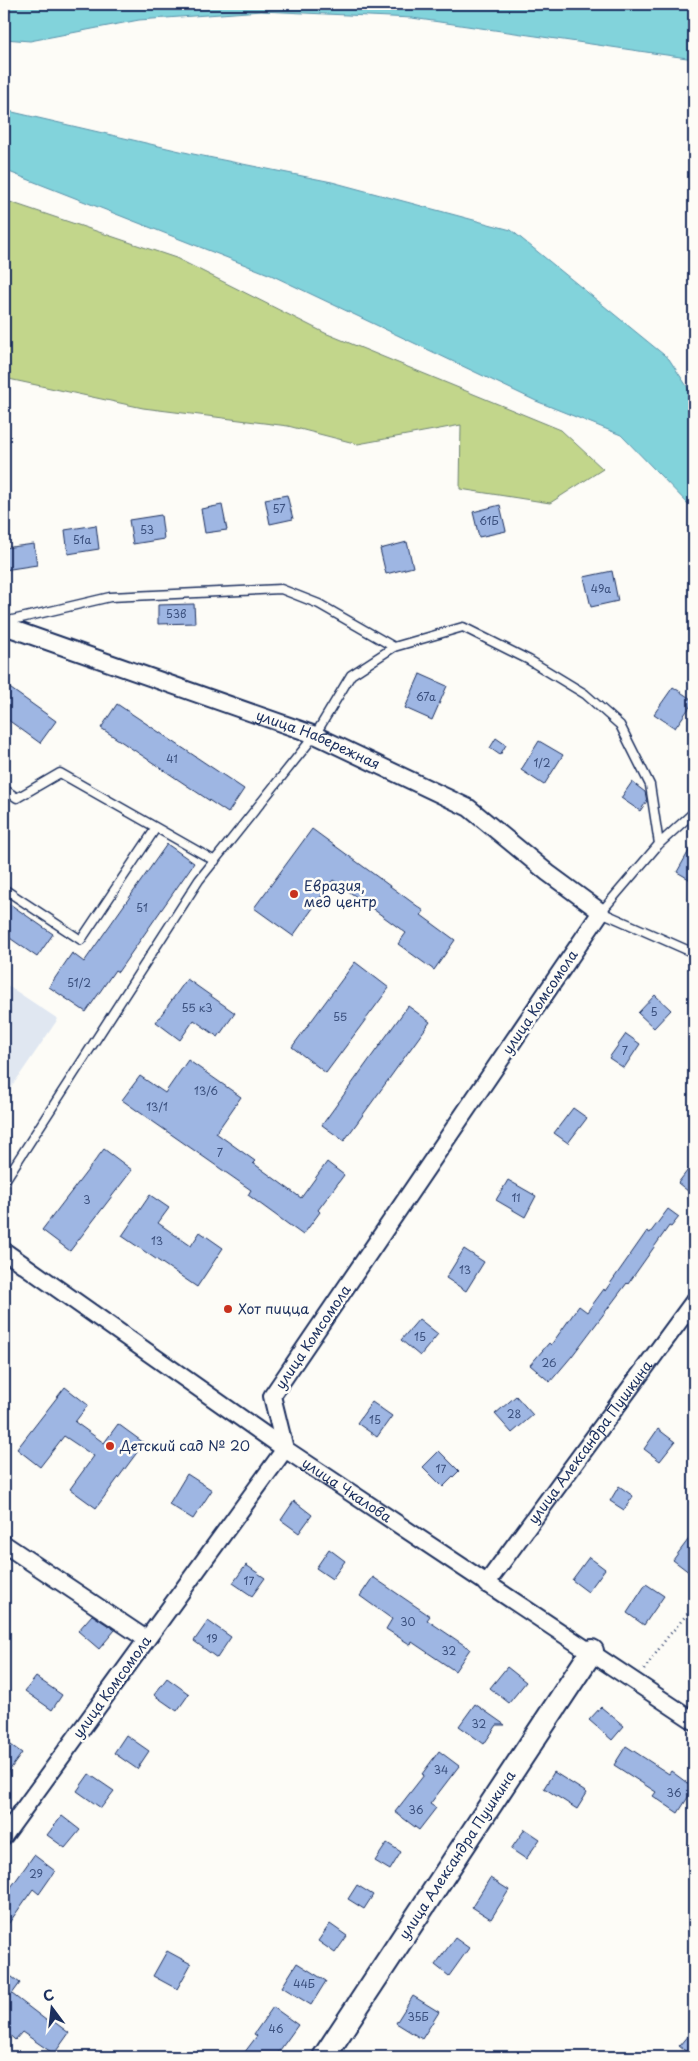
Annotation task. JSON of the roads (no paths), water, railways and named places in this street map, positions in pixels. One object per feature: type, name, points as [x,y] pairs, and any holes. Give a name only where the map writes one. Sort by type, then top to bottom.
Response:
[{"type":"street","name":"улица Набережная","points":[[4,624],[315,735],[469,808],[548,873],[601,912]]},
{"type":"street","name":"улица Комсомола","points":[[4,1836],[285,1449],[272,1396],[601,912]]},
{"type":"street","name":"улица Чкалова","points":[[4,1251],[285,1449],[486,1584],[694,1720]]},
{"type":"street","name":"улица Александра Пушкина","points":[[486,1584],[694,1301]]},
{"type":"street","points":[[4,1544],[146,1639]]},
{"type":"street","name":"улица Александра Пушкина","points":[[324,2057],[592,1652]]},
{"type":"lane","points":[[4,624],[110,597],[280,589],[319,604],[394,647]]},
{"type":"lane","points":[[4,1182],[199,880],[315,735],[351,675],[394,647],[464,627],[529,660],[585,694],[620,725],[650,785],[659,844]]},
{"type":"lane","points":[[4,789],[17,798],[60,773],[214,861]]},
{"type":"lane","points":[[694,812],[659,844],[601,912],[694,953]]},
{"type":"lane","points":[[4,889],[81,940],[156,828]]},
{"type":"water","points":[[4,4],[694,4],[694,59],[412,18],[261,11],[139,20],[30,41],[4,39]]},
{"type":"water","points":[[4,110],[193,154],[332,182],[511,230],[669,359],[694,397],[694,510],[621,435],[536,401],[271,275],[4,170]]},
{"type":"place","name":"Евразия, мед центр","points":[[294,894]]},
{"type":"place","name":"Хот пицца","points":[[228,1309]]},
{"type":"place","name":"Детский сад № 20","points":[[110,1446]]}]
